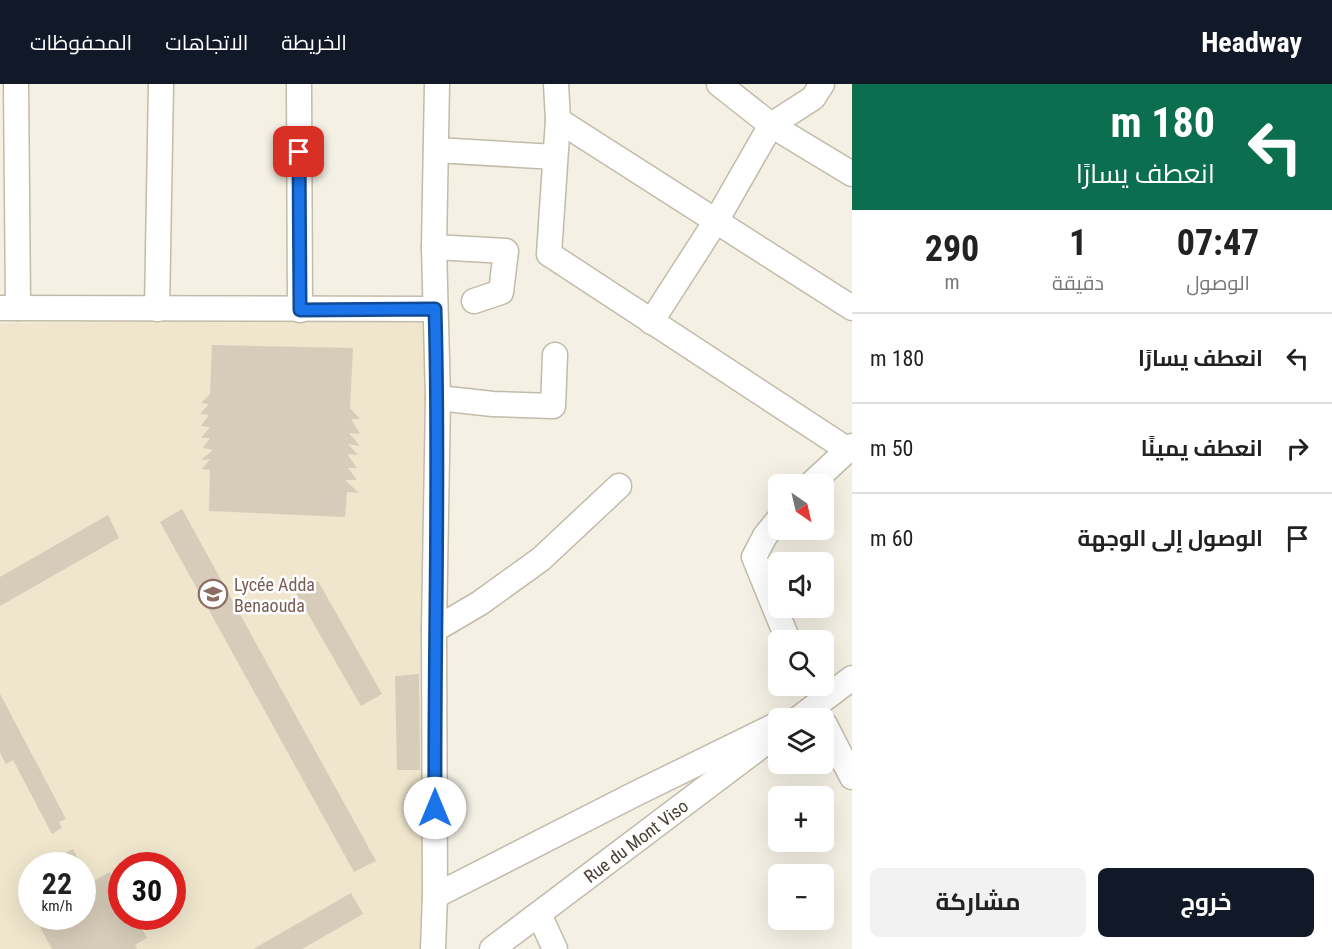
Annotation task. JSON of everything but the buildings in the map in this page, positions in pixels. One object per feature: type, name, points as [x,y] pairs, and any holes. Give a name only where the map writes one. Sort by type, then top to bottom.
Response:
[{"type":"street","points":[[16,84],[9,308],[435,309]]},
{"type":"street","points":[[157,309],[161,84]]},
{"type":"street","points":[[299,84],[300,310]]},
{"type":"street","points":[[433,949],[435,896],[434,630],[438,398],[434,247],[437,84]]},
{"type":"street","points":[[556,84],[558,120],[549,254],[651,322],[850,448],[822,474]]},
{"type":"street","points":[[651,322],[716,221],[771,125],[813,98],[822,84]]},
{"type":"street","points":[[729,87],[771,125],[852,174]]},
{"type":"street","points":[[558,120],[852,308]]},
{"type":"street","points":[[436,150],[555,157]]},
{"type":"street","points":[[434,247],[506,252],[501,292],[474,301]]},
{"type":"street","points":[[438,398],[493,404],[553,406],[555,355]]},
{"type":"street","points":[[434,630],[480,603],[540,559],[619,486]]},
{"type":"street","points":[[768,532],[754,557],[784,630]]},
{"type":"street","points":[[815,708],[852,678]]},
{"type":"street","points":[[435,896],[768,729]]},
{"type":"street","name":"Rue du Mont Viso","points":[[492,949],[768,742]]},
{"type":"street","points":[[834,746],[852,777]]},
{"type":"street","points":[[539,914],[555,949]]},
{"type":"shaded area","name":"Lycée Adda Benaouda","points":[[428,319],[423,949],[0,949],[0,323]]},
{"type":"place","name":"Lycée Adda Benaouda","points":[[213,594]]},
{"type":"route","points":[[299,152],[300,310],[435,309],[438,398],[434,630],[435,808]]}]
